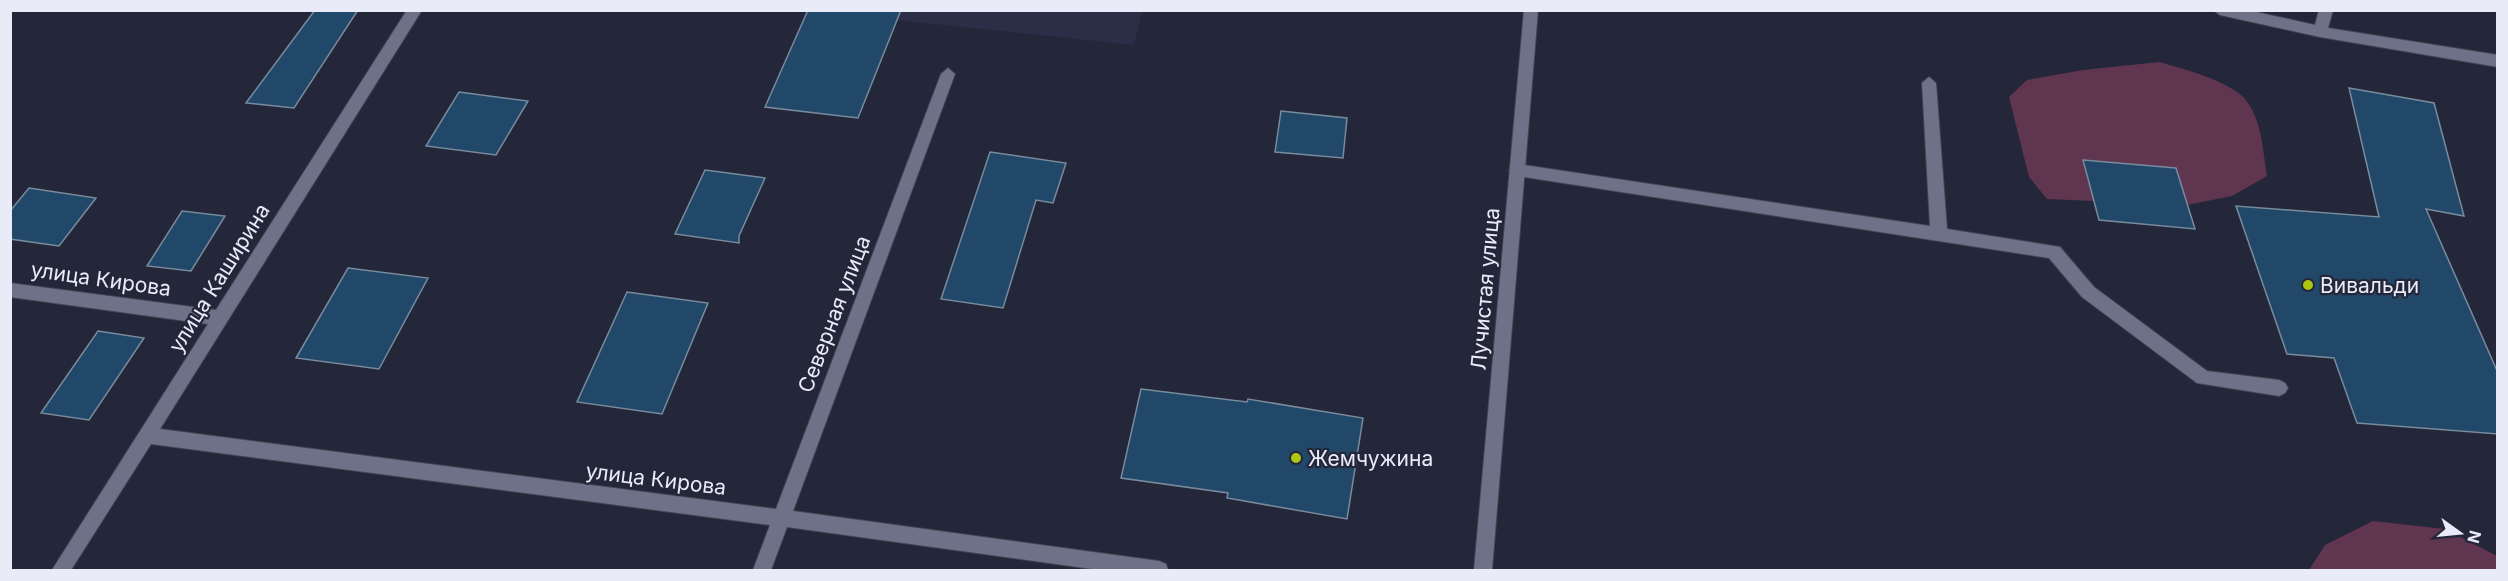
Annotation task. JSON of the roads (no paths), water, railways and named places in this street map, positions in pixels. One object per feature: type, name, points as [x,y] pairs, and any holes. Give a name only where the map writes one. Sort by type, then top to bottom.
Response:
[{"type":"street","name":"улица Каширина","points":[[61,570],[415,10]]},
{"type":"street","name":"Лучистая улица","points":[[1483,570],[1531,10]]},
{"type":"street","points":[[2220,10],[2320,32],[2498,61]]},
{"type":"street","points":[[2320,32],[2326,10]]},
{"type":"street","name":"Северная улица","points":[[762,570],[948,74]]},
{"type":"street","points":[[1929,83],[1939,235]]},
{"type":"street","points":[[1517,170],[2054,252],[2088,292],[2203,378],[2279,388]]},
{"type":"street","name":"улица Кирова","points":[[10,290],[220,318]]},
{"type":"street","name":"улица Кирова","points":[[146,435],[1159,570]]},
{"type":"place","name":"Вивальди","points":[[2308,285]]},
{"type":"place","name":"Жемчужина","points":[[1296,458]]}]
